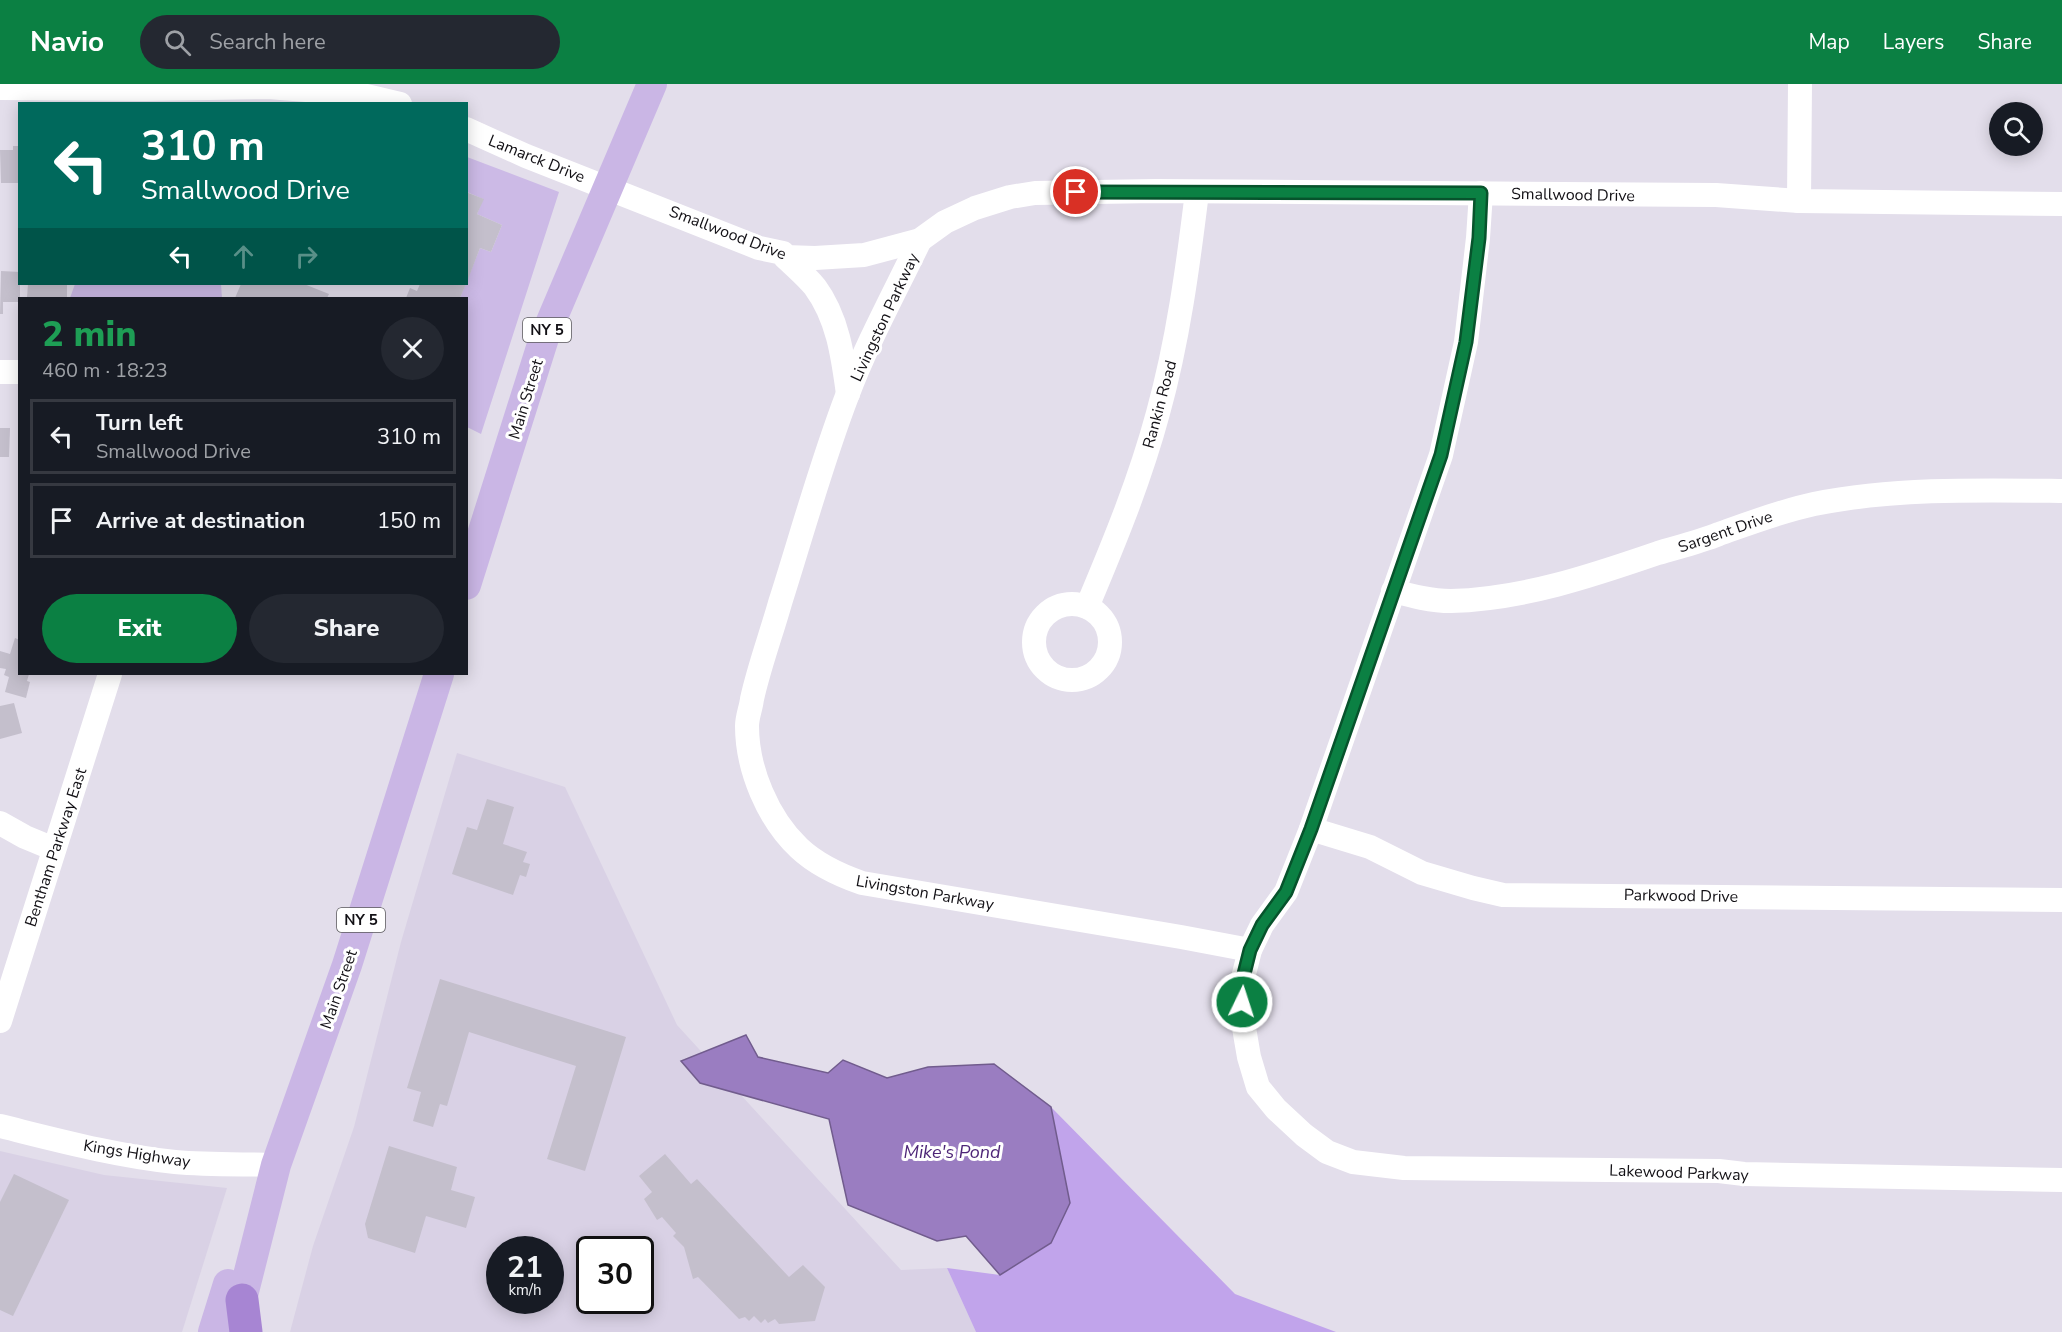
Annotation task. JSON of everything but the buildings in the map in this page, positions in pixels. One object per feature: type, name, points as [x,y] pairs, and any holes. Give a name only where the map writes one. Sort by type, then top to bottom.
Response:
[{"type":"highway","points":[[242,1300],[246,1332]]},
{"type":"main road","name":"Main Street","points":[[468,579],[544,338],[651,84]]},
{"type":"main road","name":"Main Street","points":[[234,1332],[276,1165],[347,965],[439,675]]},
{"type":"main road","name":"Main Street","points":[[213,1332],[243,1230],[276,1165]]},
{"type":"street","points":[[1799,201],[1800,84]]},
{"type":"street","points":[[0,88],[332,88],[392,102]]},
{"type":"street","name":"Lamarck Drive","points":[[468,130],[526,156],[608,186]]},
{"type":"street","name":"Smallwood Drive","points":[[608,186],[759,248],[783,253],[786,257],[864,255],[921,240],[945,222],[975,208],[1010,197],[1035,193],[1716,195],[1799,201],[2062,204]]},
{"type":"street","name":"Rankin Road","points":[[1088,607],[1140,474],[1158,413],[1187,276],[1197,192]]},
{"type":"street","name":"Lakewood Parkway","points":[[1481,193],[1479,238],[1466,342],[1441,455],[1311,829],[1286,892],[1262,925],[1250,950],[1242,982],[1243,1022],[1249,1057],[1258,1087],[1276,1109],[1304,1135],[1327,1152],[1353,1162],[1404,1168],[1719,1171],[1744,1174],[2062,1180]]},
{"type":"street","name":"Livingston Parkway","points":[[921,240],[848,394],[828,449],[756,683],[747,723],[752,762],[760,788],[771,811],[800,849],[819,864],[862,883],[1169,934],[1250,950]]},
{"type":"street","name":"Livingston Parkway","points":[[786,257],[815,288],[831,318],[841,346],[848,394]]},
{"type":"street","points":[[0,372],[18,372]]},
{"type":"street","name":"Sargent Drive","points":[[1393,591],[1422,598],[1450,601],[1538,590],[1606,571],[1768,516],[1856,498],[1889,494],[1993,490],[2062,491]]},
{"type":"street","name":"Bentham Parkway East","points":[[0,1021],[110,675]]},
{"type":"street","points":[[0,823],[54,849]]},
{"type":"street","name":"Parkwood Drive","points":[[1311,829],[1370,847],[1422,873],[1503,895],[2062,900]]},
{"type":"street","name":"Kings Highway","points":[[0,1126],[146,1158],[177,1162],[276,1165]]},
{"type":"shaded area","points":[[468,157],[559,192],[481,434],[468,428],[468,297],[460,297],[465,285],[468,285],[468,278],[480,248],[491,252],[502,225],[477,214],[483,199],[468,192]]},
{"type":"shaded area","points":[[75,285],[221,285],[222,297],[70,297]]},
{"type":"shaded area","points":[[457,753],[565,787],[677,1025],[901,1270],[947,1268],[976,1332],[290,1332],[313,1246],[354,1127],[401,942]]},
{"type":"shaded area","points":[[1051,1107],[1235,1294],[1336,1332],[976,1332],[947,1268],[1000,1275],[1070,1203]]},
{"type":"shaded area","points":[[0,1151],[104,1175],[227,1188],[182,1332],[0,1332]]},
{"type":"water","name":"Mike's Pond","points":[[746,1035],[758,1057],[828,1073],[843,1060],[887,1078],[928,1067],[994,1064],[1051,1107],[1070,1203],[1051,1243],[1000,1275],[966,1236],[937,1241],[848,1205],[829,1119],[700,1083],[681,1061]]},
{"type":"route","points":[[1076,192],[1481,193],[1479,238],[1466,342],[1441,455],[1311,829],[1286,892],[1262,925],[1250,950],[1242,982],[1242,1002]]}]
